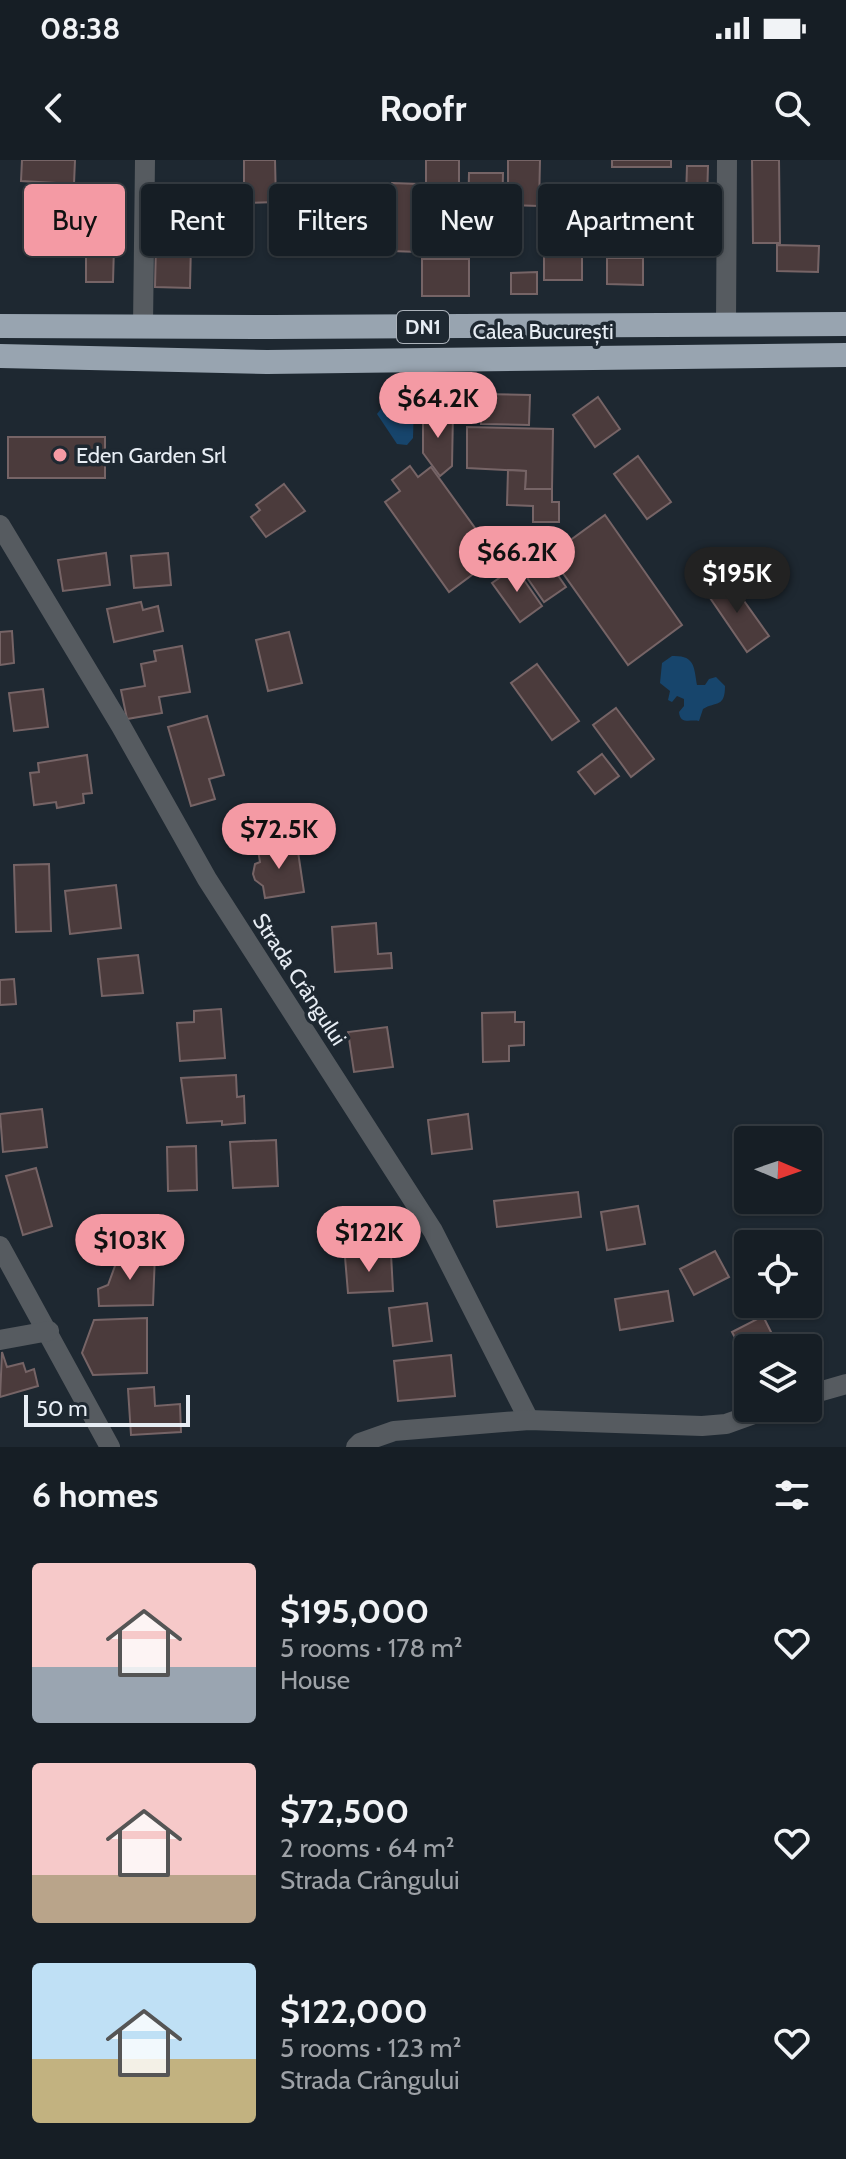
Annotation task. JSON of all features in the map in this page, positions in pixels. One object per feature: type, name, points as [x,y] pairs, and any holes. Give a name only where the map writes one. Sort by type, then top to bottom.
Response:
[{"type":"highway","name":"Calea București","points":[[0,326],[846,324]]},
{"type":"highway","name":"Calea București","points":[[0,356],[267,362],[846,355]]},
{"type":"street","points":[[143,326],[145,160]]},
{"type":"street","points":[[726,325],[727,160]]},
{"type":"street","name":"Strada Crângului","points":[[0,525],[121,726],[207,879],[433,1231],[529,1420]]},
{"type":"street","points":[[0,1246],[110,1447]]},
{"type":"street","points":[[0,1340],[49,1331]]},
{"type":"street","points":[[822,1391],[846,1384]]},
{"type":"street","points":[[356,1447],[394,1431],[529,1420],[702,1426],[734,1421]]},
{"type":"water","points":[[387,401],[409,401],[414,405],[413,438],[407,445],[397,444],[377,414]]},
{"type":"water","points":[[672,656],[680,656],[692,663],[697,685],[705,685],[709,679],[716,677],[725,686],[721,701],[703,709],[699,721],[681,719],[679,712],[684,706],[684,699],[677,696],[672,702],[668,700],[670,691],[660,683],[662,663]]},
{"type":"building","points":[[22,160],[75,160],[74,184],[21,181]]},
{"type":"building","points":[[244,160],[275,160],[276,184],[269,184],[269,202],[253,203],[253,184],[244,184]]},
{"type":"building","points":[[426,160],[459,160],[459,184],[426,184]]},
{"type":"building","points":[[508,160],[540,160],[538,206],[522,205],[522,184],[508,184]]},
{"type":"building","points":[[612,160],[671,160],[671,167],[612,167]]},
{"type":"building","points":[[752,160],[779,160],[780,243],[753,243]]},
{"type":"building","points":[[687,166],[708,166],[707,184],[686,184]]},
{"type":"building","points":[[469,173],[503,173],[503,184],[469,184]]},
{"type":"building","points":[[392,183],[420,184],[412,184],[412,252],[396,251],[396,184]]},
{"type":"building","points":[[777,245],[819,246],[818,272],[777,271]]},
{"type":"building","points":[[86,256],[114,256],[113,282],[86,282]]},
{"type":"building","points":[[156,256],[191,256],[190,288],[155,287]]},
{"type":"building","points":[[422,256],[458,256],[458,259],[422,259]]},
{"type":"building","points":[[544,256],[582,256],[582,280],[544,280]]},
{"type":"building","points":[[607,258],[643,258],[643,285],[607,284]]},
{"type":"building","points":[[422,259],[469,259],[469,296],[422,296]]},
{"type":"building","points":[[537,272],[537,294],[511,294],[511,273]]},
{"type":"building","points":[[481,394],[530,395],[529,425],[481,424]]},
{"type":"building","points":[[598,397],[620,429],[595,447],[573,415]]},
{"type":"building","points":[[423,411],[453,412],[452,466],[440,476],[423,453]]},
{"type":"building","points":[[467,427],[553,429],[552,489],[525,489],[526,471],[467,468]]},
{"type":"building","points":[[8,437],[105,437],[105,478],[8,478]]},
{"type":"building","points":[[638,456],[671,502],[647,519],[614,474]]},
{"type":"building","points":[[410,466],[418,477],[431,467],[496,557],[449,592],[385,502],[400,491],[392,480]]},
{"type":"building","points":[[508,470],[526,471],[525,489],[552,489],[552,502],[559,502],[559,522],[533,522],[533,506],[507,505]]},
{"type":"building","points":[[284,484],[305,511],[266,537],[251,517],[260,510],[256,505]]},
{"type":"building","points":[[605,515],[682,625],[628,665],[550,555]]},
{"type":"building","points":[[541,551],[566,587],[544,602],[519,566]]},
{"type":"building","points":[[106,553],[110,585],[63,591],[58,560]]},
{"type":"building","points":[[168,553],[171,585],[134,588],[131,556]]},
{"type":"building","points":[[515,567],[542,606],[520,622],[492,583]]},
{"type":"building","points":[[727,577],[769,636],[747,652],[706,592]]},
{"type":"building","points":[[141,602],[143,610],[158,606],[163,631],[114,642],[107,609]]},
{"type":"building","points":[[12,631],[14,663],[0,665],[0,632]]},
{"type":"building","points":[[289,632],[302,683],[268,691],[256,640]]},
{"type":"building","points":[[182,646],[190,692],[159,697],[162,713],[127,719],[121,690],[145,686],[141,664],[156,661],[154,651]]},
{"type":"building","points":[[537,664],[579,721],[552,740],[511,683]]},
{"type":"building","points":[[43,689],[48,727],[14,731],[9,693]]},
{"type":"building","points":[[616,708],[654,759],[631,777],[593,725]]},
{"type":"building","points":[[207,716],[224,775],[209,779],[215,799],[191,806],[168,727]]},
{"type":"building","points":[[602,754],[619,776],[595,794],[578,772]]},
{"type":"building","points":[[87,755],[92,793],[83,794],[84,803],[57,808],[56,802],[34,805],[30,773],[39,772],[38,763]]},
{"type":"building","points":[[297,845],[304,892],[265,898],[263,886],[253,874],[255,864],[260,862],[258,850]]},
{"type":"building","points":[[49,864],[51,931],[16,932],[14,865]]},
{"type":"building","points":[[116,885],[121,928],[70,934],[65,891]]},
{"type":"building","points":[[376,923],[378,954],[391,953],[392,968],[335,972],[332,927]]},
{"type":"building","points":[[138,955],[143,993],[102,996],[98,959]]},
{"type":"building","points":[[14,979],[16,1004],[0,1005],[0,980]]},
{"type":"building","points":[[221,1009],[225,1058],[180,1061],[177,1023],[194,1022],[194,1011]]},
{"type":"building","points":[[515,1012],[515,1022],[524,1022],[524,1045],[509,1046],[509,1061],[483,1062],[482,1013]]},
{"type":"building","points":[[387,1027],[393,1067],[354,1072],[348,1032]]},
{"type":"building","points":[[236,1075],[237,1097],[244,1096],[245,1123],[187,1123],[181,1078]]},
{"type":"building","points":[[42,1109],[47,1147],[3,1152],[0,1114]]},
{"type":"building","points":[[468,1114],[472,1149],[432,1154],[428,1120]]},
{"type":"building","points":[[276,1140],[278,1186],[233,1188],[230,1142]]},
{"type":"building","points":[[196,1146],[197,1190],[168,1191],[167,1147]]},
{"type":"building","points":[[36,1168],[52,1226],[23,1235],[6,1176]]},
{"type":"building","points":[[578,1192],[581,1217],[497,1227],[494,1201]]},
{"type":"building","points":[[638,1206],[645,1244],[607,1250],[601,1212]]},
{"type":"building","points":[[715,1251],[729,1277],[694,1295],[680,1269]]},
{"type":"building","points":[[155,1254],[153,1305],[99,1306],[98,1289],[108,1285],[119,1255]]},
{"type":"building","points":[[391,1254],[393,1291],[348,1293],[345,1257]]},
{"type":"building","points":[[668,1291],[673,1321],[620,1330],[615,1299]]},
{"type":"building","points":[[427,1303],[432,1341],[393,1346],[389,1308]]},
{"type":"building","points":[[147,1318],[147,1373],[93,1375],[82,1353],[94,1320]]},
{"type":"building","points":[[764,1318],[772,1334],[734,1336],[732,1332]]},
{"type":"building","points":[[2,1352],[7,1367],[23,1363],[26,1372],[34,1369],[38,1386],[0,1397]]},
{"type":"building","points":[[451,1355],[455,1396],[398,1401],[394,1361]]},
{"type":"building","points":[[154,1387],[155,1406],[180,1404],[181,1432],[131,1435],[128,1389]]},
{"type":"place","name":"Eden Garden Srl","points":[[60,455]]}]
